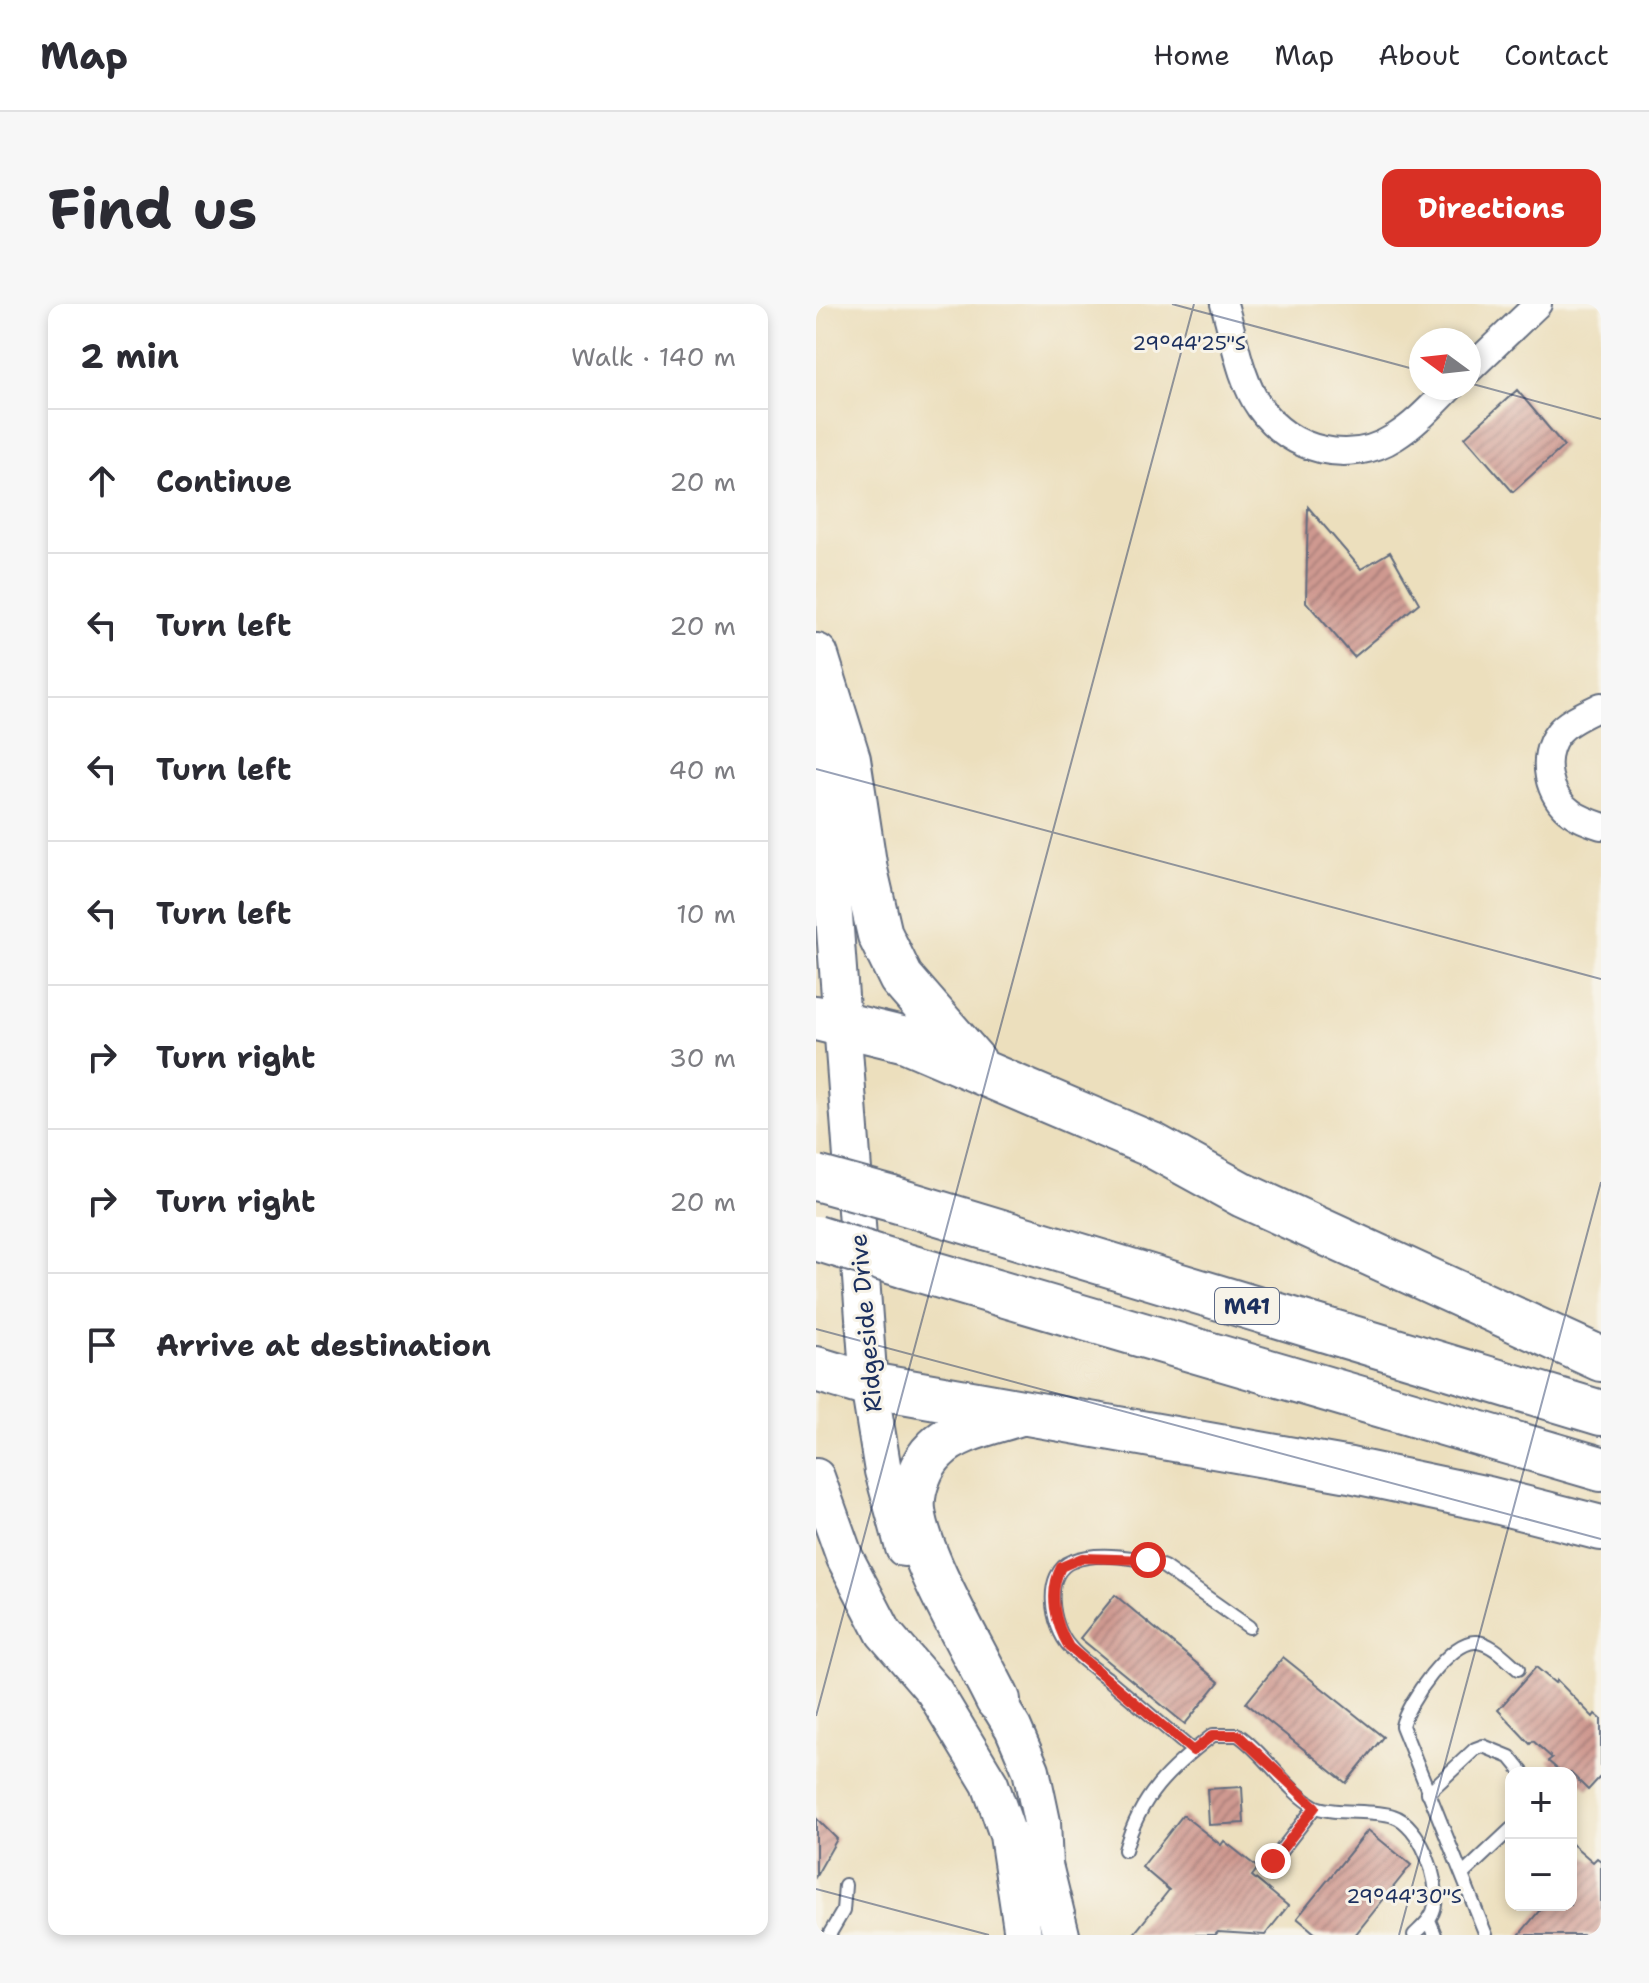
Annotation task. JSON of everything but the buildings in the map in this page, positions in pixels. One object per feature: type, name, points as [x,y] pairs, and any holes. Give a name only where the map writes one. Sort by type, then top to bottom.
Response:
[{"type":"highway","points":[[816,656],[848,759],[865,870],[880,935],[901,978],[983,1072]]},
{"type":"highway","points":[[829,1021],[906,1040],[1152,1145],[1243,1195],[1601,1359]]},
{"type":"highway","name":"M41","points":[[816,1178],[1601,1413]]},
{"type":"highway","name":"M41","points":[[816,1238],[1601,1469]]},
{"type":"highway","points":[[816,1369],[869,1385],[1350,1470],[1488,1499],[1601,1528]]},
{"type":"highway","points":[[998,1700],[922,1545],[913,1508],[923,1466],[935,1449],[950,1438],[1022,1412]]},
{"type":"street","points":[[1224,304],[1258,407],[1277,429],[1296,442],[1346,453],[1371,448],[1395,438],[1437,400]]},
{"type":"street","points":[[1481,359],[1538,304]]},
{"type":"street","name":"Ridgeside Drive","points":[[816,670],[829,1021],[869,1385],[883,1471],[900,1539],[917,1578],[941,1619],[998,1700],[1031,1770],[1042,1822],[1044,1865],[1061,1935]]},
{"type":"street","points":[[1601,706],[1558,732],[1549,751],[1547,771],[1556,796],[1571,813],[1601,826]]},
{"type":"street","points":[[816,1477],[845,1558],[884,1633],[934,1691],[990,1784],[1008,1835],[1022,1933]]},
{"type":"lane","points":[[1193,1751],[1069,1647],[1057,1619],[1052,1592],[1055,1578],[1061,1567],[1082,1558],[1148,1560],[1164,1567],[1249,1627]]},
{"type":"lane","points":[[1486,1935],[1402,1726],[1413,1696],[1466,1643],[1487,1644],[1518,1669]]},
{"type":"lane","points":[[1125,1850],[1140,1808],[1193,1751],[1213,1735],[1238,1735],[1315,1807],[1376,1812],[1397,1817],[1412,1829],[1433,1875],[1435,1908],[1429,1920],[1414,1935]]},
{"type":"lane","points":[[1428,1793],[1475,1749],[1483,1746],[1510,1757],[1518,1767]]},
{"type":"lane","points":[[1273,1861],[1315,1807]]},
{"type":"lane","points":[[1462,1875],[1505,1835]]},
{"type":"lane","points":[[829,1935],[843,1911],[845,1885]]},
{"type":"lane","points":[[1429,1920],[1435,1935]]},
{"type":"route","points":[[1148,1560],[1082,1558],[1061,1567],[1052,1592],[1063,1637],[1069,1647],[1193,1751],[1213,1735],[1238,1735],[1315,1807],[1273,1861]]}]
